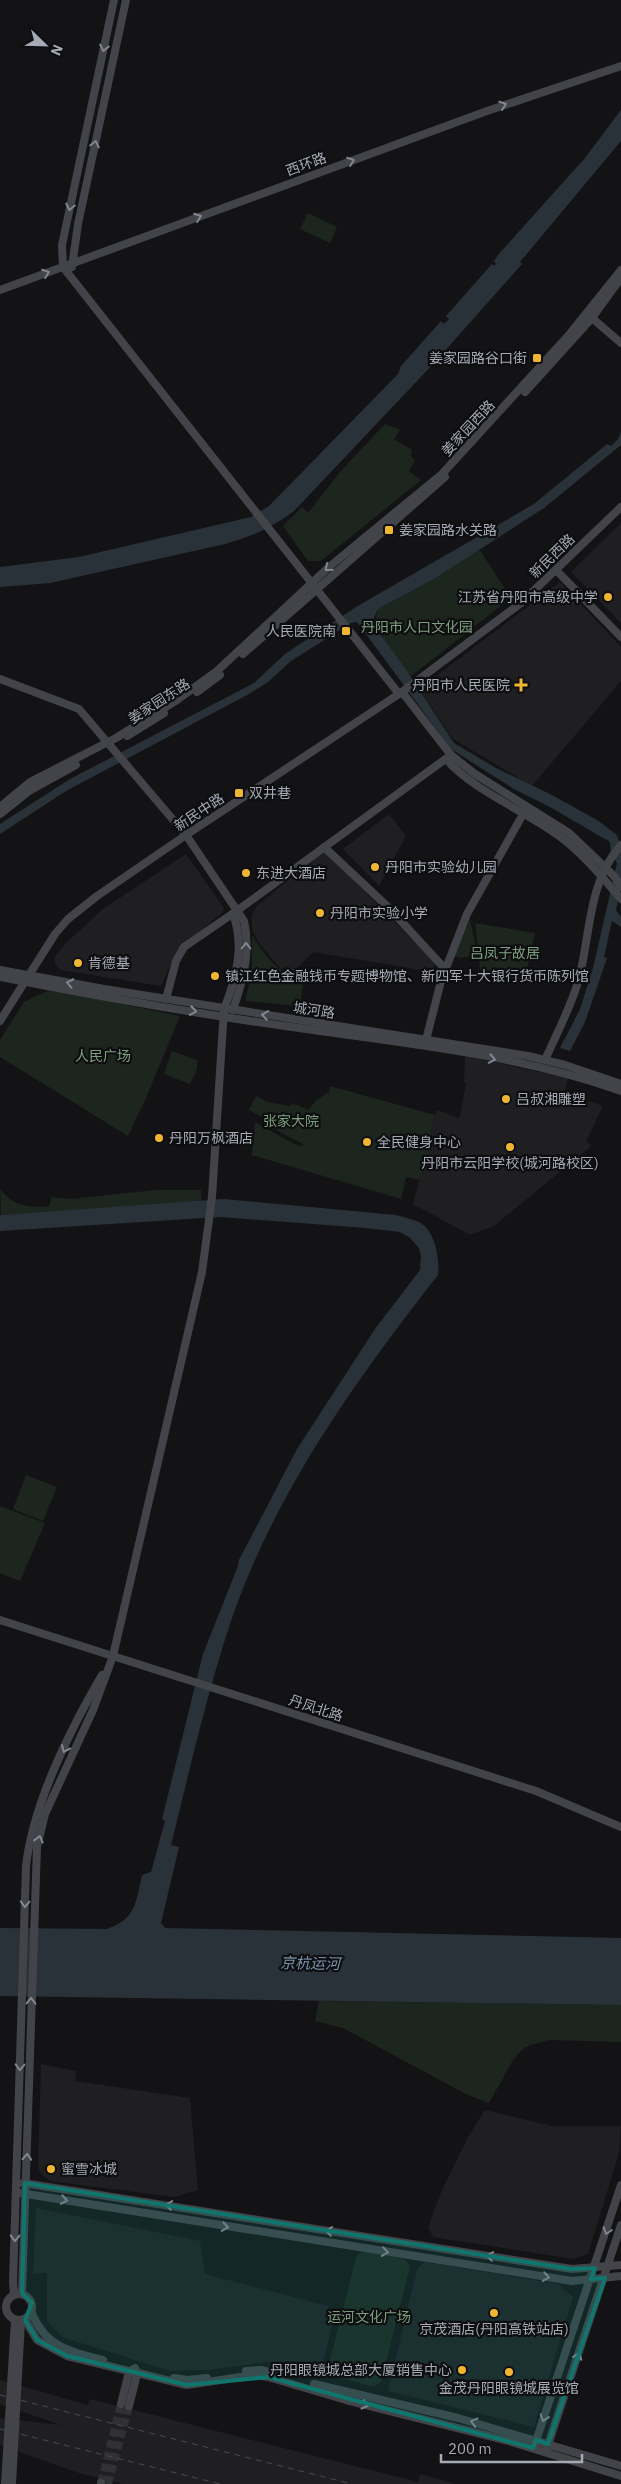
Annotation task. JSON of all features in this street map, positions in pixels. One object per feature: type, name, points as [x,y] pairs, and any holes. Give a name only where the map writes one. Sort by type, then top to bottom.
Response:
[{"type":"street","points":[[114,0],[62,245],[63,267],[256,513],[401,692],[448,757],[526,810],[562,838],[621,898]]},
{"type":"street","points":[[71,278],[78,224],[126,0]]},
{"type":"street","name":"西环路","points":[[590,74],[621,64]]},
{"type":"street","name":"西环路","points":[[0,290],[487,111],[621,64]]},
{"type":"street","points":[[89,118],[100,121]]},
{"type":"street","name":"姜家园西路","points":[[314,585],[442,474],[562,342],[621,270]]},
{"type":"street","name":"姜家园西路","points":[[314,585],[438,485],[592,318],[621,278]]},
{"type":"street","points":[[592,318],[621,343]]},
{"type":"street","name":"新民西路","points":[[401,692],[521,603],[621,507]]},
{"type":"street","points":[[556,570],[621,636]]},
{"type":"street","name":"姜家园东路","points":[[0,814],[29,791],[112,746],[178,700],[217,671],[314,585]]},
{"type":"street","points":[[0,679],[79,709],[126,762],[186,835],[235,912],[246,933],[245,973],[232,1010]]},
{"type":"street","name":"新民中路","points":[[0,1021],[55,934],[68,920],[97,896],[401,692]]},
{"type":"street","name":"姜家园东路","points":[[0,807],[30,782],[112,746]]},
{"type":"street","points":[[166,999],[176,960],[184,947],[448,757]]},
{"type":"street","points":[[526,810],[569,833],[613,875],[621,887]]},
{"type":"street","points":[[426,1040],[445,969],[467,914],[526,810]]},
{"type":"street","points":[[545,1060],[578,983],[601,876],[610,858],[621,845]]},
{"type":"street","points":[[324,846],[389,908],[445,969]]},
{"type":"street","points":[[235,912],[238,965],[223,1012],[212,1197],[202,1272],[113,1656],[92,1710],[45,1814],[37,1847],[25,2193],[18,2293],[6,2307],[7,2315],[20,2320],[37,2340],[57,2352],[134,2371],[188,2380],[261,2370],[350,2394],[458,2418],[547,2448],[621,2476]]},
{"type":"street","name":"城河路","points":[[0,970],[166,999],[223,1012],[232,1010],[545,1060],[621,1084]]},
{"type":"street","name":"城河路","points":[[0,977],[223,1012],[469,1054],[570,1074],[621,1090]]},
{"type":"street","name":"丹凤北路","points":[[0,1620],[536,1791],[621,1827]]},
{"type":"street","points":[[18,2293],[16,2192],[26,1866],[29,1840],[39,1806],[85,1705],[113,1656]]},
{"type":"street","points":[[17,2183],[572,2270],[621,2265]]},
{"type":"street","points":[[535,2444],[621,2185]]},
{"type":"street","points":[[16,2192],[572,2281],[621,2276]]},
{"type":"street","points":[[547,2448],[605,2278],[621,2225]]},
{"type":"street","points":[[18,2293],[30,2298],[31,2311],[44,2334],[59,2348],[134,2371]]},
{"type":"street","points":[[5,2484],[20,2320],[31,2311]]},
{"type":"street","points":[[12,2484],[20,2320]]},
{"type":"street","points":[[125,2405],[134,2371]]},
{"type":"street","points":[[547,2448],[621,2466]]},
{"type":"highlighted area","points":[[25,2183],[572,2269],[595,2268],[591,2279],[605,2278],[548,2444],[536,2440],[533,2448],[268,2377],[187,2385],[67,2356],[37,2340],[25,2320],[32,2303],[22,2293]]},
{"type":"shaded area","name":"江苏省丹阳市高级中学","points":[[621,523],[621,623],[571,572]]},
{"type":"shaded area","name":"丹阳市人民医院","points":[[560,582],[621,647],[621,681],[532,786],[453,739],[419,689]]},
{"type":"shaded area","name":"丹阳市实验幼儿园","points":[[389,814],[406,836],[379,886],[343,849]]},
{"type":"shaded area","name":"丹阳市实验小学","points":[[324,850],[435,963],[433,972],[313,952],[291,975],[285,967],[281,969],[259,943],[253,932],[251,918],[256,907]]},
{"type":"shaded area","points":[[186,854],[224,908],[223,912],[176,952],[161,986],[60,970],[55,964],[55,957],[64,945],[103,909]]},
{"type":"shaded area","name":"丹阳市云阳学校(城河路校区)","points":[[465,1056],[568,1078],[564,1093],[603,1106],[586,1141],[591,1145],[589,1148],[494,1226],[470,1235],[413,1204],[422,1171],[430,1153],[431,1128],[437,1110],[458,1118],[460,1116],[466,1083],[464,1082]]},
{"type":"shaded area","points":[[41,2064],[76,2071],[75,2081],[190,2098],[198,2190],[174,2197],[50,2181],[42,2175],[38,2168]]},
{"type":"shaded area","points":[[485,2110],[552,2126],[621,2126],[619,2153],[588,2254],[573,2259],[433,2237],[428,2227],[442,2190],[468,2137]]},
{"type":"shaded area","points":[[36,2208],[200,2241],[205,2274],[328,2306],[334,2316],[320,2377],[268,2362],[208,2370],[170,2371],[62,2337],[47,2321],[47,2273],[33,2274]]},
{"type":"shaded area","points":[[424,2262],[558,2284],[573,2297],[534,2427],[388,2391],[417,2269]]},
{"type":"shaded area","points":[[0,2380],[88,2405],[90,2399],[418,2482],[420,2474],[456,2484],[123,2484],[79,2473],[0,2445],[0,2418],[61,2425],[0,2404]]},
{"type":"green space","points":[[308,213],[337,227],[330,243],[300,229]]},
{"type":"green space","points":[[385,424],[400,430],[394,439],[412,450],[411,456],[415,461],[409,471],[421,480],[321,561],[308,561],[283,526],[302,507],[308,513],[340,472]]},
{"type":"green space","name":"丹阳市人口文化园","points":[[479,549],[511,598],[410,677],[374,625],[378,609],[434,579]]},
{"type":"green space","points":[[470,919],[477,954],[461,958],[454,956]]},
{"type":"green space","name":"吕凤子故居","points":[[475,923],[535,933],[524,983],[481,977]]},
{"type":"green space","points":[[252,935],[272,963],[286,973],[293,976],[301,976],[303,983],[300,1006],[245,1001],[252,972]]},
{"type":"green space","name":"人民广场","points":[[47,991],[63,992],[180,1016],[128,1136],[0,1057],[0,1040],[24,1002]]},
{"type":"green space","points":[[172,1051],[197,1060],[197,1069],[190,1084],[164,1074]]},
{"type":"green space","name":"全民健身中心","points":[[330,1086],[435,1115],[431,1128],[430,1153],[419,1180],[406,1177],[401,1199],[252,1155],[255,1122],[296,1145],[302,1146],[303,1144],[272,1128],[274,1124],[249,1110],[256,1096],[268,1102],[290,1106],[292,1103],[309,1110],[315,1101],[329,1092]]},
{"type":"green space","points":[[0,1189],[10,1199],[22,1205],[35,1207],[49,1206],[52,1197],[70,1199],[156,1190],[201,1190],[201,1202],[1,1215]]},
{"type":"green space","points":[[26,1475],[57,1487],[43,1521],[13,1509]]},
{"type":"green space","points":[[0,1506],[45,1523],[20,1581],[0,1573]]},
{"type":"green space","points":[[319,2001],[621,2005],[621,2042],[548,2040],[525,2047],[513,2060],[489,2103],[466,2094],[343,2028],[315,2021]]},
{"type":"green space","name":"运河文化广场","points":[[367,2251],[404,2259],[410,2266],[381,2382],[374,2387],[334,2376],[328,2368],[356,2257],[361,2252]]},
{"type":"water","points":[[621,110],[621,141],[520,262],[522,264],[435,362],[294,511],[261,531],[225,544],[50,583],[0,587],[0,567],[79,557],[251,517],[269,506],[398,374],[401,366],[441,321],[444,324],[449,319],[446,316],[492,264],[494,266],[496,264],[494,261],[498,255],[585,158]]},
{"type":"water","points":[[621,432],[621,445],[544,508],[434,579],[378,609],[373,620],[378,631],[407,671],[454,743],[496,768],[550,794],[597,820],[616,834],[621,845],[621,885],[616,910],[621,917],[621,927],[612,921],[604,957],[607,958],[585,1022],[570,1051],[560,1048],[580,1009],[593,968],[617,863],[611,854],[610,842],[550,807],[514,789],[451,749],[357,622],[351,623],[291,661],[268,682],[249,694],[66,791],[0,834],[0,824],[70,779],[254,683],[285,654],[356,607],[534,504],[607,444],[611,446],[618,439]]},
{"type":"water","name":"京杭运河","points":[[224,1199],[396,1215],[419,1222],[429,1231],[433,1238],[437,1253],[438,1275],[377,1355],[321,1438],[295,1481],[250,1571],[223,1646],[199,1731],[171,1845],[179,1847],[161,1923],[165,1928],[621,1938],[621,2005],[0,1996],[0,1928],[107,1929],[124,1920],[133,1908],[142,1875],[151,1872],[165,1821],[162,1819],[203,1654],[239,1560],[297,1449],[375,1329],[420,1270],[421,1257],[419,1248],[409,1237],[400,1232],[366,1228],[220,1217],[0,1231],[0,1215]]},
{"type":"tunnel","points":[[101,2483],[121,2404]]},
{"type":"tunnel","points":[[108,2484],[129,2406]]},
{"type":"railway","points":[[0,2395],[352,2484]]},
{"type":"railway","points":[[0,2429],[220,2484]]},
{"type":"place","name":"姜家园路谷口街","points":[[537,358]]},
{"type":"place","name":"姜家园路水关路","points":[[389,530]]},
{"type":"place","name":"江苏省丹阳市高级中学","points":[[608,597]]},
{"type":"place","name":"人民医院南","points":[[346,631]]},
{"type":"place","name":"丹阳市人民医院","points":[[521,685]]},
{"type":"place","name":"双井巷","points":[[239,793]]},
{"type":"place","name":"丹阳市实验幼儿园","points":[[375,867]]},
{"type":"place","name":"东进大酒店","points":[[246,873]]},
{"type":"place","name":"丹阳市实验小学","points":[[320,913]]},
{"type":"place","name":"肯德基","points":[[78,963]]},
{"type":"place","name":"镇江红色金融钱币专题博物馆、新四军十大银行货币陈列馆","points":[[215,976]]},
{"type":"place","name":"吕叔湘雕塑","points":[[506,1099]]},
{"type":"place","name":"丹阳万枫酒店","points":[[159,1138]]},
{"type":"place","name":"全民健身中心","points":[[367,1142]]},
{"type":"place","name":"丹阳市云阳学校(城河路校区)","points":[[510,1147]]},
{"type":"place","name":"蜜雪冰城","points":[[51,2169]]},
{"type":"place","name":"京茂酒店(丹阳高铁站店)","points":[[494,2313]]},
{"type":"place","name":"丹阳眼镜城总部大厦销售中心","points":[[462,2370]]},
{"type":"place","name":"金茂丹阳眼镜城展览馆","points":[[509,2372]]},
{"type":"park label","name":"张家大院","points":[[291,1121]]}]
